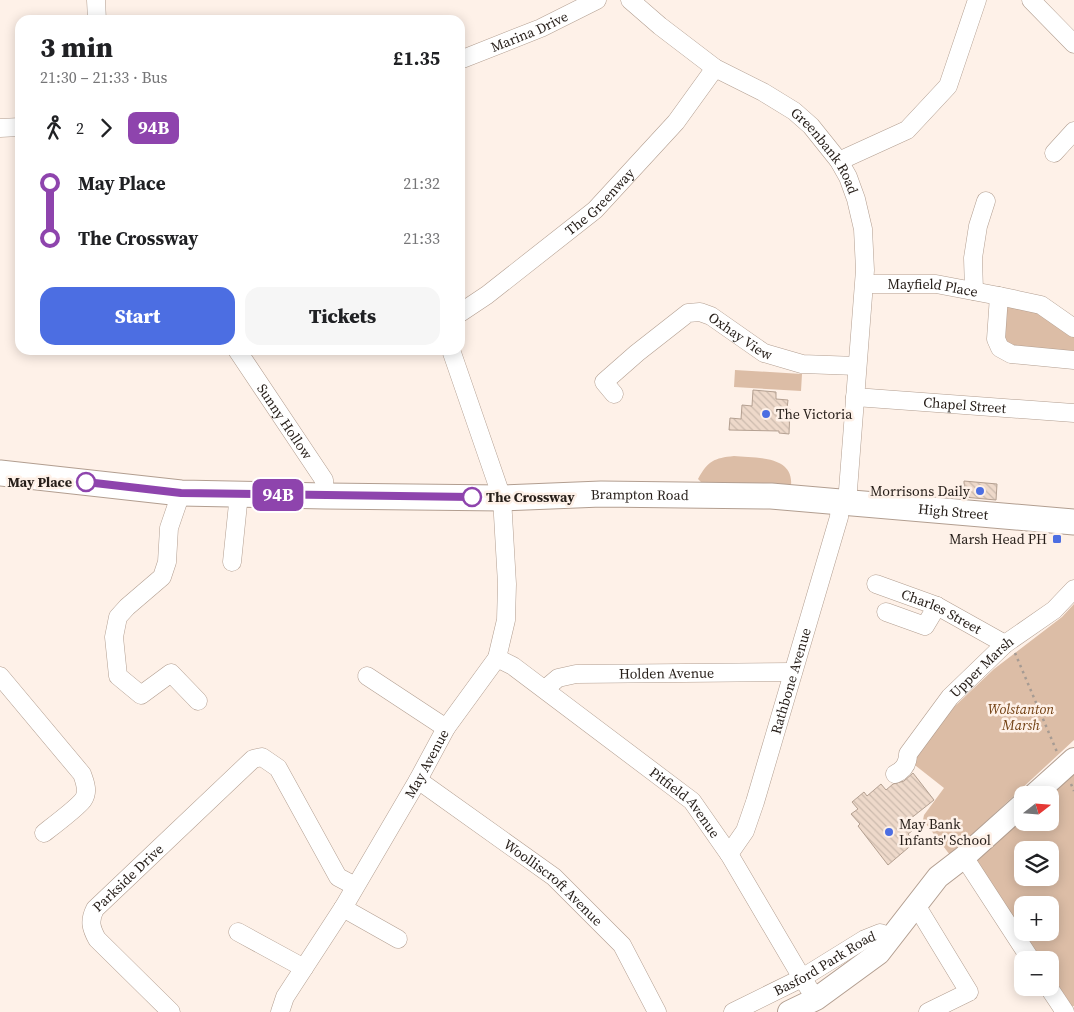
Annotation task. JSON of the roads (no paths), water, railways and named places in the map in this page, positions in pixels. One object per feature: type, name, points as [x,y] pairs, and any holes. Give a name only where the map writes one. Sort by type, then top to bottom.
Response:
[{"type":"highway","name":"Brampton Road","points":[[0,473],[181,493],[502,498],[601,494],[771,496]]},
{"type":"highway","name":"High Street","points":[[771,496],[1074,522]]},
{"type":"main road","points":[[1044,786],[1069,764]]},
{"type":"main road","name":"Basford Park Road","points":[[789,1012],[816,999],[879,953],[938,877],[964,857],[1014,812]]},
{"type":"street","points":[[96,0],[97,15]]},
{"type":"street","name":"Marina Drive","points":[[465,58],[541,28],[597,0]]},
{"type":"street","name":"Greenbank Road","points":[[630,0],[660,26],[715,68],[763,92],[794,111],[811,126],[839,161],[848,177],[856,199],[863,229],[865,284],[856,393]]},
{"type":"street","points":[[839,161],[907,130],[948,86],[977,0]]},
{"type":"street","points":[[1031,0],[1074,44]]},
{"type":"street","name":"The Greenway","points":[[465,310],[487,295],[595,210],[676,122],[715,68]]},
{"type":"street","points":[[0,128],[15,126]]},
{"type":"street","points":[[1054,152],[1074,131]]},
{"type":"street","points":[[974,291],[973,258],[978,226],[986,201]]},
{"type":"street","name":"Mayfield Place","points":[[865,284],[936,284],[999,296],[1041,305],[1074,328]]},
{"type":"street","points":[[999,296],[996,339],[1000,348],[1011,354],[1074,360]]},
{"type":"street","name":"Oxhay View","points":[[614,394],[604,382],[688,313],[700,312],[711,316],[764,353],[802,364],[857,366]]},
{"type":"street","name":"Sunny Hollow","points":[[240,355],[324,480],[325,496]]},
{"type":"street","points":[[453,355],[502,498]]},
{"type":"street","name":"Chapel Street","points":[[856,393],[1074,413]]},
{"type":"street","name":"Rathbone Avenue","points":[[729,854],[745,831],[838,517],[844,503],[856,393]]},
{"type":"street","points":[[181,493],[169,528],[167,562],[162,577],[127,607],[118,618],[114,637],[118,676],[142,695],[171,672],[198,701]]},
{"type":"street","points":[[232,562],[239,494]]},
{"type":"street","name":"May Avenue","points":[[280,1012],[285,997],[343,908],[354,886],[418,780],[446,728],[497,658],[506,620],[507,584],[502,498]]},
{"type":"street","name":"Charles Street","points":[[876,584],[937,606],[1007,642]]},
{"type":"street","name":"Upper Marsh","points":[[896,774],[904,768],[908,754],[950,697],[1007,642],[1054,610],[1074,589]]},
{"type":"street","points":[[886,612],[925,626],[937,606]]},
{"type":"street","name":"Pitfield Avenue","points":[[497,658],[513,666],[545,689],[692,801],[729,854],[816,999]]},
{"type":"street","name":"Holden Avenue","points":[[545,689],[558,678],[576,674],[793,672]]},
{"type":"street","points":[[0,676],[82,774],[86,782],[84,800],[44,833]]},
{"type":"street","points":[[367,676],[446,728]]},
{"type":"street","name":"Parkside Drive","points":[[171,1012],[97,939],[92,929],[90,918],[95,909],[246,764],[264,750],[278,768],[338,877],[354,886]]},
{"type":"street","name":"Woolliscroft Avenue","points":[[418,780],[554,878],[622,945],[657,1012]]},
{"type":"street","points":[[964,857],[1025,951]]},
{"type":"street","points":[[916,905],[969,992],[928,1012]]},
{"type":"street","points":[[343,908],[398,939]]},
{"type":"street","points":[[238,932],[304,968]]},
{"type":"street","name":"Basford Park Road","points":[[733,1012],[802,978],[865,940],[880,933],[891,937]]},
{"type":"street","points":[[1054,996],[1065,1012]]},
{"type":"place","name":"The Victoria","points":[[766,414]]},
{"type":"place","name":"May Place","points":[[86,482]]},
{"type":"place","name":"Morrisons Daily","points":[[980,491]]},
{"type":"place","name":"The Crossway","points":[[472,497]]},
{"type":"place","name":"Marsh Head PH","points":[[1057,539]]},
{"type":"place","name":"May Bank Infants' School","points":[[889,832]]},
{"type":"park label","name":"Wolstanton Marsh","points":[[1021,718]]}]
